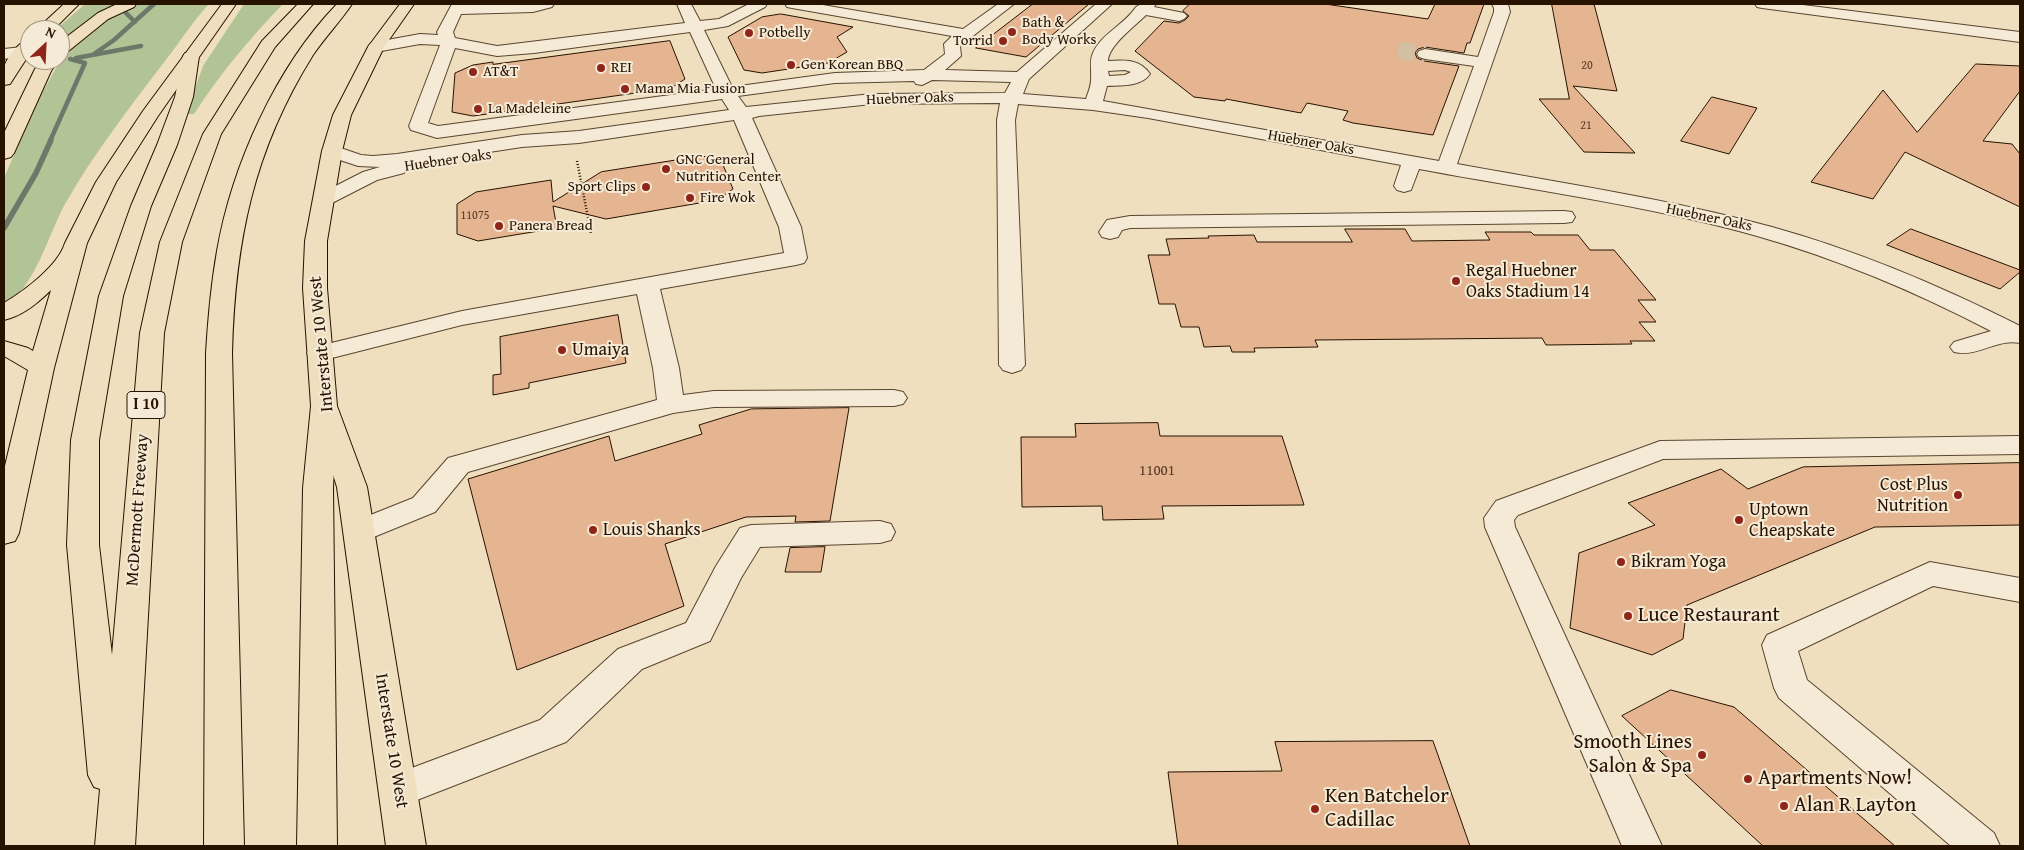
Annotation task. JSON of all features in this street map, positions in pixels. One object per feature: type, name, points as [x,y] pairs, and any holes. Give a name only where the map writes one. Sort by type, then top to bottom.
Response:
[{"type":"main road","points":[[55,20],[72,4]]},
{"type":"main road","points":[[70,42],[103,16],[128,4]]},
{"type":"main road","points":[[4,533],[41,368],[76,243],[106,182],[150,115],[229,4]]},
{"type":"main road","name":"McDermott Freeway","points":[[115,846],[152,333],[171,242],[212,134],[268,44],[306,4]]},
{"type":"main road","points":[[224,846],[220,354],[221,302],[228,244],[244,181],[265,126],[298,65],[332,17],[345,4]]},
{"type":"main road","name":"Interstate 10 West","points":[[406,846],[352,487],[324,406],[315,288],[316,241],[332,151],[342,115],[376,47],[407,4]]},
{"type":"main road","points":[[115,846],[82,545],[85,440],[111,296],[141,206],[168,145],[184,97],[191,56]]},
{"type":"main road","points":[[4,80],[20,57]]},
{"type":"main road","points":[[4,153],[43,70]]},
{"type":"main road","points":[[4,313],[32,297],[73,254]]},
{"type":"main road","points":[[4,348],[19,353],[41,368]]},
{"type":"main road","points":[[317,846],[318,488],[324,406]]},
{"type":"street","points":[[547,4],[533,7],[458,7],[446,32],[449,43],[418,126],[437,132],[835,78],[928,75],[1021,77]]},
{"type":"street","points":[[320,353],[462,318],[796,258],[790,227],[741,114],[726,92],[684,4]]},
{"type":"street","points":[[376,47],[420,39],[435,39],[497,51],[534,48],[724,23],[760,4]]},
{"type":"street","points":[[792,4],[966,34]]},
{"type":"street","points":[[918,98],[919,84],[953,56],[952,44],[1007,4]]},
{"type":"street","points":[[1012,365],[1006,120],[1010,98],[1017,90],[1021,77],[1105,4]]},
{"type":"street","points":[[1446,168],[1502,12],[1502,6],[1499,4]]},
{"type":"street","points":[[1762,4],[1836,9],[2020,37]]},
{"type":"street","points":[[1093,105],[1100,73],[1100,54],[1108,43],[1145,7],[1178,16]]},
{"type":"street","points":[[4,54],[20,50]]},
{"type":"street","points":[[1425,54],[1484,63]]},
{"type":"street","name":"Huebner Oaks","points":[[332,151],[358,160],[373,162],[522,141],[579,137],[816,104],[918,98],[1010,98],[1093,105],[1148,113],[1665,208],[1760,229],[1847,257],[1892,274],[1936,293],[2017,334]]},
{"type":"street","name":"Huebner Oaks","points":[[323,200],[370,176],[398,169],[522,150],[579,137]]},
{"type":"street","points":[[1404,186],[1412,162]]},
{"type":"street","points":[[1110,232],[1115,225],[1130,222],[1564,217]]},
{"type":"street","points":[[647,284],[666,368],[671,405]]},
{"type":"street","points":[[1964,348],[2017,334]]},
{"type":"street","points":[[358,532],[424,505],[458,466],[671,405],[714,399],[894,398]]},
{"type":"street","points":[[1642,846],[1500,527],[1499,518],[1507,508],[1660,450],[2020,445]]},
{"type":"street","points":[[399,790],[553,731],[630,659],[698,632],[727,574],[751,536],[880,532]]},
{"type":"street","points":[[1980,846],[1792,688],[1778,645],[1930,574],[2020,590]]},
{"type":"path","points":[[577,161],[592,233]]},
{"type":"green space","points":[[85,4],[209,4],[100,148],[65,204],[32,274],[15,298],[4,306],[4,178],[36,104],[55,70],[70,70],[70,20],[67,20]]},
{"type":"green space","points":[[244,4],[283,4],[236,57],[194,114],[186,114],[203,66]]},
{"type":"building","points":[[1033,4],[1089,4],[1026,57],[976,48]]},
{"type":"building","points":[[1190,4],[1325,4],[1428,19],[1435,4],[1484,4],[1470,43],[1467,43],[1464,53],[1425,47],[1418,49],[1415,53],[1417,58],[1424,61],[1459,66],[1433,135],[1353,123],[1343,120],[1348,111],[1307,103],[1301,113],[1226,99],[1225,101],[1194,97],[1135,51],[1164,21],[1179,23],[1185,20],[1189,16],[1183,11]]},
{"type":"building","points":[[1552,4],[1594,4],[1617,91],[1573,86],[1635,153],[1584,152],[1539,99],[1569,99]]},
{"type":"building","points":[[781,14],[853,27],[837,37],[847,52],[828,63],[762,73],[744,70],[728,37],[762,17]]},
{"type":"building","points":[[670,41],[685,79],[671,88],[473,116],[452,112],[455,73],[473,65]]},
{"type":"building","points":[[1976,64],[2020,66],[2020,91],[1983,141],[2012,144],[2020,154],[2020,207],[1905,152],[1873,199],[1811,182],[1883,90],[1917,132]]},
{"type":"building","points":[[1712,97],[1757,108],[1729,154],[1681,141]]},
{"type":"building","points":[[702,156],[721,160],[733,189],[717,200],[606,219],[553,206],[557,228],[478,241],[457,234],[457,204],[476,192],[551,180],[553,202],[601,172]]},
{"type":"building","name":"Regal Huebner Oaks Stadium 14","points":[[1345,229],[1405,229],[1412,241],[1490,240],[1485,232],[1578,235],[1590,250],[1614,250],[1656,300],[1638,300],[1656,322],[1639,322],[1655,341],[1630,341],[1632,344],[1546,345],[1542,338],[1315,340],[1318,347],[1254,348],[1255,352],[1232,352],[1230,346],[1204,347],[1199,327],[1181,327],[1175,304],[1159,304],[1148,255],[1170,255],[1166,239],[1254,235],[1257,242],[1352,242]]},
{"type":"building","points":[[1911,229],[2020,270],[2020,272],[2000,289],[1887,245]]},
{"type":"building","name":"Umaiya","points":[[618,315],[626,363],[529,383],[529,388],[493,395],[493,375],[501,374],[500,337]]},
{"type":"building","name":"Louis Shanks","points":[[849,408],[830,521],[795,522],[796,516],[746,517],[665,544],[684,606],[517,670],[468,479],[609,436],[615,461],[702,434],[699,425],[751,409]]},
{"type":"building","points":[[1158,423],[1160,436],[1282,436],[1304,505],[1162,506],[1164,519],[1103,520],[1102,506],[1022,507],[1021,437],[1076,437],[1075,424]]},
{"type":"building","points":[[2020,463],[2020,525],[1875,527],[1687,605],[1683,639],[1652,655],[1570,628],[1579,553],[1655,525],[1628,503],[1721,469],[1748,489],[1803,467]]},
{"type":"building","points":[[825,547],[821,572],[785,572],[790,548]]},
{"type":"building","points":[[1671,690],[1734,707],[1895,846],[1763,846],[1622,716]]},
{"type":"building","name":"Ken Batchelor Cadillac","points":[[1433,741],[1470,846],[1178,846],[1168,772],[1282,771],[1275,742]]},
{"type":"waterway","points":[[135,22],[154,4]]},
{"type":"waterway","points":[[125,12],[135,22]]},
{"type":"waterway","points":[[94,54],[114,40],[135,22]]},
{"type":"waterway","points":[[76,58],[141,46]]},
{"type":"waterway","points":[[50,141],[85,63],[70,59]]},
{"type":"waterway","points":[[4,228],[36,173],[51,140]]},
{"type":"tunnel","points":[[1398,50],[1425,54]]},
{"type":"place","name":"Bath & Body Works","points":[[1012,32]]},
{"type":"place","name":"Potbelly","points":[[749,33]]},
{"type":"place","name":"Torrid","points":[[1003,41]]},
{"type":"place","name":"Gen Korean BBQ","points":[[791,65]]},
{"type":"place","name":"REI","points":[[601,68]]},
{"type":"place","name":"AT&T","points":[[473,72]]},
{"type":"place","name":"Mama Mia Fusion","points":[[625,89]]},
{"type":"place","name":"La Madeleine","points":[[478,109]]},
{"type":"place","name":"GNC General Nutrition Center","points":[[666,169]]},
{"type":"place","name":"Sport Clips","points":[[646,187]]},
{"type":"place","name":"Fire Wok","points":[[690,198]]},
{"type":"place","name":"Panera Bread","points":[[499,226]]},
{"type":"place","name":"Regal Huebner Oaks Stadium 14","points":[[1456,281]]},
{"type":"place","name":"Umaiya","points":[[562,350]]},
{"type":"place","name":"Cost Plus Nutrition","points":[[1958,495]]},
{"type":"place","name":"Uptown Cheapskate","points":[[1739,520]]},
{"type":"place","name":"Louis Shanks","points":[[593,530]]},
{"type":"place","name":"Bikram Yoga","points":[[1621,562]]},
{"type":"place","name":"Luce Restaurant","points":[[1628,616]]},
{"type":"place","name":"Smooth Lines Salon & Spa","points":[[1702,755]]},
{"type":"place","name":"Apartments Now!","points":[[1748,779]]},
{"type":"place","name":"Alan R Layton","points":[[1784,806]]},
{"type":"place","name":"Ken Batchelor Cadillac","points":[[1315,809]]}]
